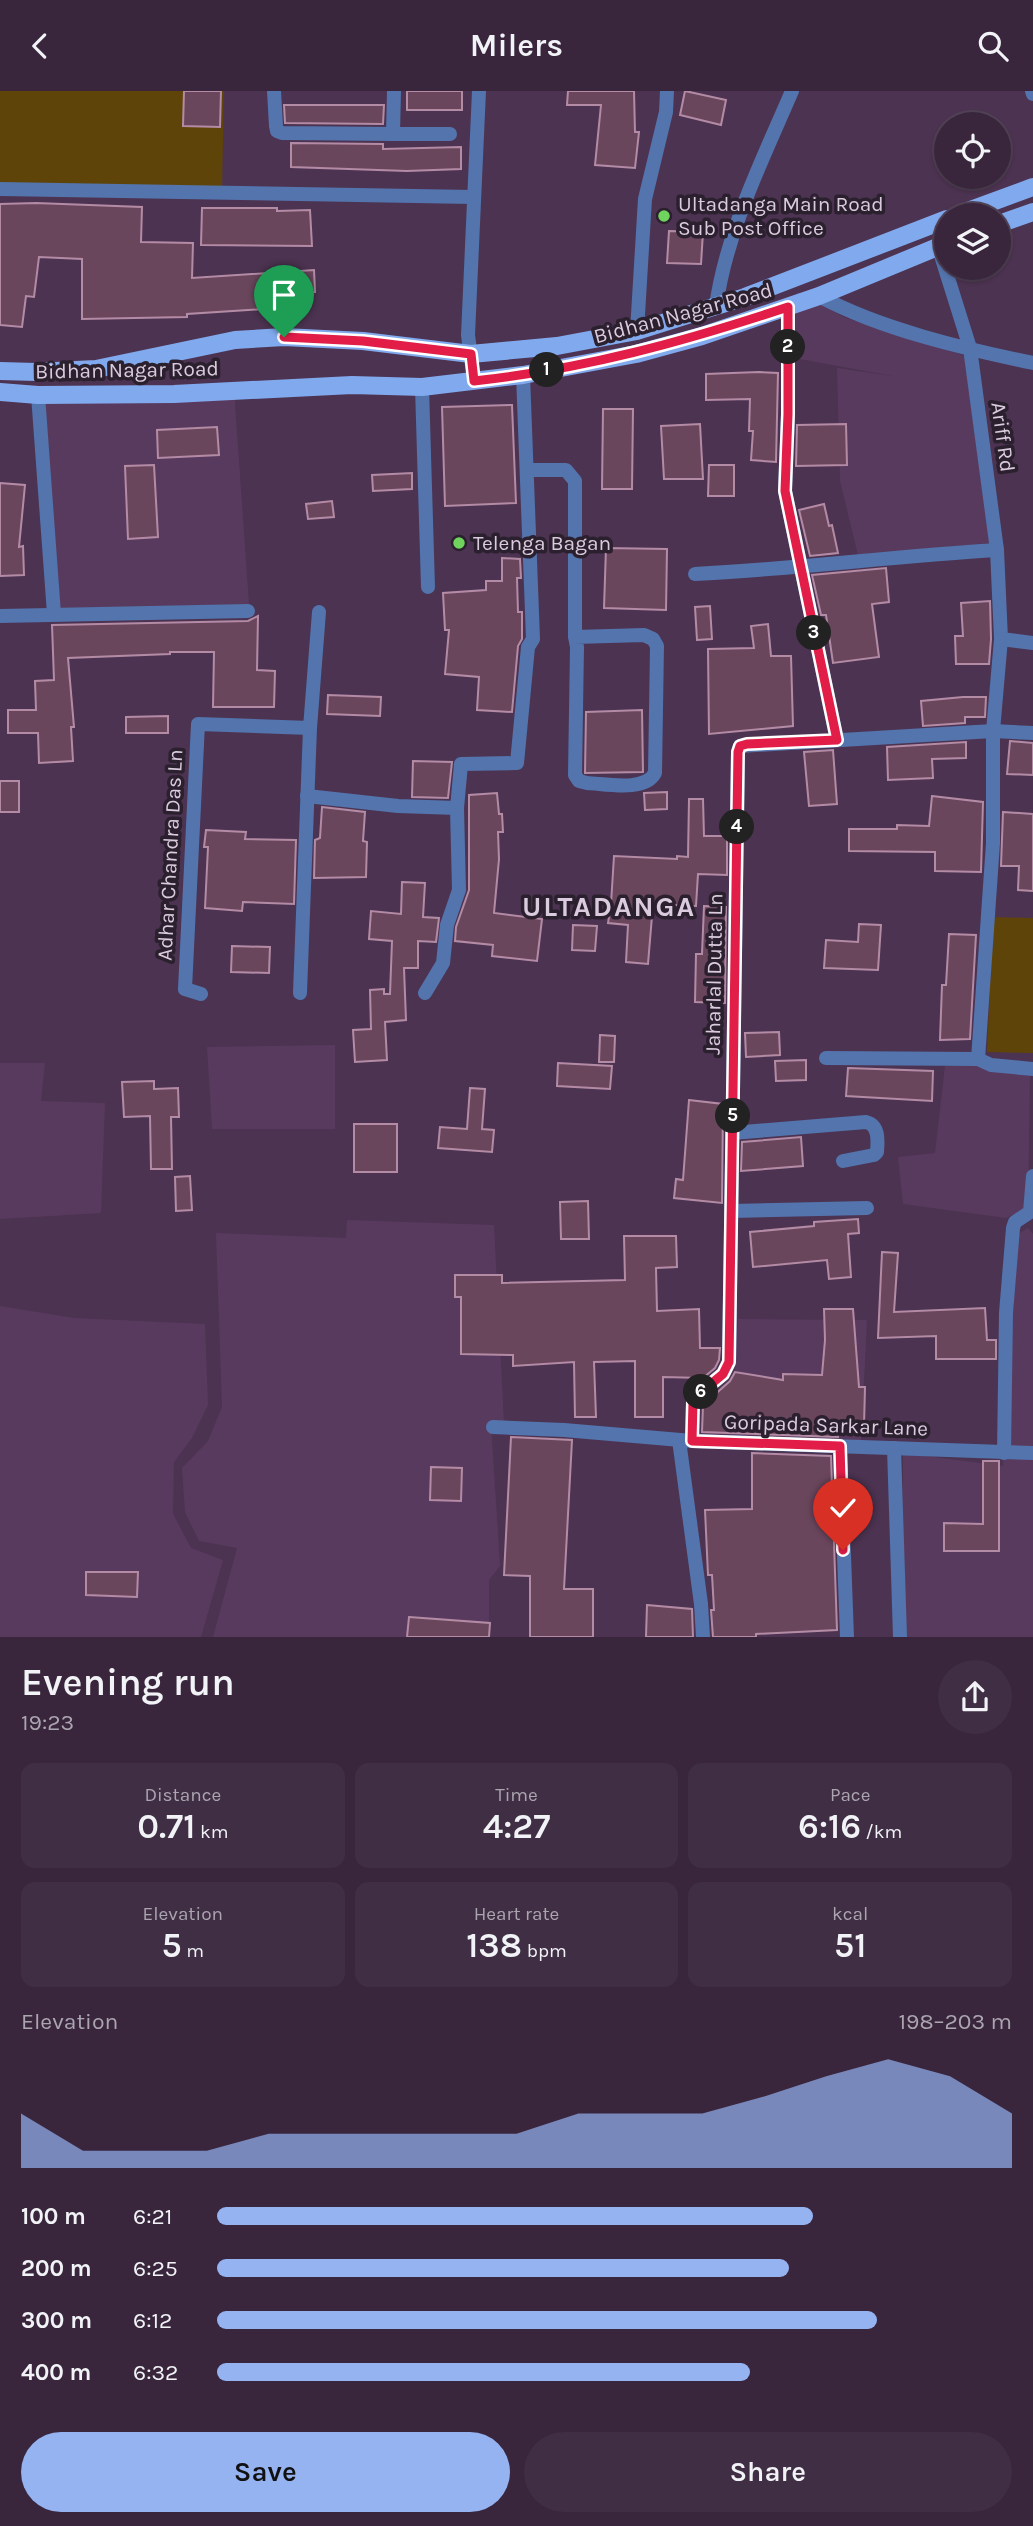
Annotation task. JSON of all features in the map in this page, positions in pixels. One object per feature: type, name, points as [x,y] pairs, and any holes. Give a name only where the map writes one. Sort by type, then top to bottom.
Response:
[{"type":"main road","points":[[990,203],[1033,187]]},
{"type":"main road","points":[[1011,220],[1033,212]]},
{"type":"main road","name":"Bidhan Nagar Road","points":[[0,371],[96,369],[234,340],[284,337],[363,341],[471,354],[522,351],[637,331],[716,306],[934,224]]},
{"type":"main road","name":"Bidhan Nagar Road","points":[[0,392],[38,395],[174,394],[352,385],[422,387],[523,375],[636,353],[702,335],[819,296],[934,247]]},
{"type":"street","points":[[274,91],[276,126],[282,134],[450,134]]},
{"type":"street","points":[[393,134],[394,91]]},
{"type":"street","points":[[474,381],[468,335],[479,91]]},
{"type":"street","points":[[637,331],[645,199],[666,112],[667,91]]},
{"type":"street","points":[[716,306],[721,270],[735,224],[792,91]]},
{"type":"street","points":[[0,189],[473,197]]},
{"type":"street","name":"Ariff Rd","points":[[952,280],[970,348],[997,550],[1001,639],[993,731],[993,843],[978,1059]]},
{"type":"street","points":[[819,296],[849,312],[970,348],[1033,363]]},
{"type":"street","points":[[788,307],[785,491],[837,740]]},
{"type":"street","points":[[425,993],[443,963],[447,925],[459,890],[457,807],[461,764],[517,763],[528,647],[533,639],[523,375]]},
{"type":"street","points":[[422,387],[428,587]]},
{"type":"street","points":[[38,395],[54,614]]},
{"type":"street","points":[[527,470],[566,470],[575,481],[575,637],[575,775],[579,781],[587,783],[642,784],[651,780],[655,773],[657,646],[653,639],[644,635],[575,637]]},
{"type":"street","points":[[695,574],[997,550]]},
{"type":"street","points":[[0,616],[248,611]]},
{"type":"street","points":[[300,993],[310,728],[318,612]]},
{"type":"street","points":[[1001,639],[1033,643]]},
{"type":"street","name":"Adhar Chandra Das Ln","points":[[201,994],[185,989],[198,724],[310,728]]},
{"type":"street","name":"Jaharlal Dutta Ln","points":[[703,1637],[686,1441],[693,1402],[723,1374],[729,1362],[740,746],[993,731],[1033,733]]},
{"type":"street","points":[[307,796],[398,806],[457,807]]},
{"type":"street","points":[[826,1058],[978,1059],[990,1065],[1033,1069]]},
{"type":"street","points":[[732,1133],[872,1123],[875,1127],[877,1148],[874,1155],[844,1161]]},
{"type":"street","points":[[1004,1453],[1006,1313],[1013,1228],[1015,1222],[1030,1212],[1033,1176]]},
{"type":"street","points":[[732,1211],[867,1208]]},
{"type":"street","name":"Goripada Sarkar Lane","points":[[493,1427],[686,1441],[1033,1453]]},
{"type":"street","points":[[840,1446],[847,1637]]},
{"type":"street","points":[[894,1448],[900,1637]]},
{"type":"shaded area","points":[[0,91],[224,91],[222,190],[0,184]]},
{"type":"shaded area","points":[[797,292],[846,318],[965,356],[990,543],[858,555],[840,481],[837,368],[898,377],[794,358]]},
{"type":"shaded area","points":[[234,390],[249,604],[60,609],[44,393]]},
{"type":"shaded area","points":[[993,917],[1033,918],[1033,1053],[987,1052]]},
{"type":"shaded area","points":[[335,1045],[335,1129],[212,1129],[207,1047]]},
{"type":"shaded area","points":[[0,1063],[45,1063],[41,1101],[105,1103],[101,1213],[0,1219]]},
{"type":"shaded area","points":[[980,1065],[1030,1076],[1028,1208],[1006,1218],[903,1204],[898,1157],[935,1153],[945,1066]]},
{"type":"shaded area","points":[[347,1220],[494,1225],[504,1423],[491,1423],[500,1566],[489,1580],[489,1637],[213,1637],[237,1548],[199,1541],[185,1512],[182,1468],[208,1441],[222,1407],[216,1233],[346,1238]]},
{"type":"shaded area","points":[[1028,1228],[1033,1234],[1033,1637],[903,1637],[903,1453],[1003,1466],[1018,1234]]},
{"type":"shaded area","points":[[0,1306],[74,1318],[205,1324],[208,1405],[192,1438],[174,1462],[173,1514],[191,1548],[223,1560],[201,1637],[0,1637]]},
{"type":"shaded area","points":[[738,1319],[867,1320],[861,1442],[702,1437],[703,1397],[734,1390]]},
{"type":"building","points":[[184,91],[221,91],[220,127],[183,126]]},
{"type":"building","points":[[407,91],[462,91],[462,110],[407,110]]},
{"type":"building","points":[[568,91],[634,91],[635,132],[639,132],[635,168],[595,165],[601,105],[567,105]]},
{"type":"building","points":[[685,91],[726,100],[721,125],[680,115]]},
{"type":"building","points":[[284,105],[384,105],[383,124],[285,123]]},
{"type":"building","points":[[291,143],[383,144],[383,149],[461,147],[461,169],[407,171],[291,167]]},
{"type":"building","points":[[0,204],[142,207],[141,242],[193,243],[192,278],[314,270],[315,292],[278,294],[279,308],[187,314],[187,317],[82,319],[82,259],[39,257],[34,297],[26,296],[22,327],[0,325]]},
{"type":"building","points":[[202,208],[310,210],[312,246],[201,245]]},
{"type":"building","points":[[669,231],[703,232],[701,264],[667,263]]},
{"type":"building","points":[[778,373],[776,462],[751,460],[753,431],[749,431],[750,399],[706,400],[706,374]]},
{"type":"building","points":[[512,405],[516,503],[445,506],[442,407]]},
{"type":"building","points":[[603,409],[633,409],[632,489],[602,489]]},
{"type":"building","points":[[700,424],[703,479],[664,479],[661,426]]},
{"type":"building","points":[[846,424],[847,465],[796,466],[797,425]]},
{"type":"building","points":[[217,427],[219,455],[158,458],[157,430]]},
{"type":"building","points":[[154,465],[158,537],[128,539],[125,466]]},
{"type":"building","points":[[709,465],[734,465],[734,496],[708,496]]},
{"type":"building","points":[[412,473],[412,489],[373,491],[372,475]]},
{"type":"building","points":[[0,483],[25,485],[19,547],[23,546],[24,575],[0,576]]},
{"type":"building","points":[[332,501],[334,517],[308,519],[306,504]]},
{"type":"building","points":[[824,504],[838,553],[810,556],[799,510]]},
{"type":"building","points":[[606,548],[667,549],[666,610],[604,608]]},
{"type":"building","points":[[502,558],[520,559],[521,578],[517,578],[518,612],[522,612],[522,639],[518,646],[512,712],[477,710],[479,677],[445,674],[449,630],[445,630],[443,593],[486,590],[486,581],[502,581]]},
{"type":"building","points":[[886,568],[889,602],[872,604],[879,657],[833,663],[826,615],[821,615],[812,575]]},
{"type":"building","points":[[990,601],[989,664],[956,664],[955,636],[963,636],[961,603]]},
{"type":"building","points":[[710,606],[712,639],[697,640],[695,607]]},
{"type":"building","points":[[258,616],[257,670],[275,671],[274,707],[213,707],[214,652],[68,658],[74,727],[71,727],[73,761],[39,763],[38,733],[8,733],[8,710],[36,710],[35,681],[54,680],[52,625],[248,621]]},
{"type":"building","points":[[768,624],[771,656],[791,656],[793,726],[709,734],[708,649],[754,648],[751,626]]},
{"type":"building","points":[[328,695],[381,697],[380,716],[327,714]]},
{"type":"building","points":[[986,697],[985,717],[965,717],[965,723],[923,726],[921,701]]},
{"type":"building","points":[[642,710],[643,772],[585,773],[586,712]]},
{"type":"building","points":[[168,716],[168,733],[126,733],[126,717]]},
{"type":"building","points":[[1010,741],[1033,743],[1033,775],[1007,774]]},
{"type":"building","points":[[966,742],[966,758],[932,759],[933,778],[888,780],[887,747]]},
{"type":"building","points":[[833,750],[837,804],[809,806],[804,752]]},
{"type":"building","points":[[413,761],[452,762],[448,798],[412,797]]},
{"type":"building","points":[[0,781],[19,781],[19,812],[0,812]]},
{"type":"building","points":[[667,792],[667,809],[645,810],[644,793]]},
{"type":"building","points":[[497,793],[503,832],[498,832],[499,859],[494,913],[542,919],[537,961],[492,956],[493,945],[455,941],[456,927],[469,890],[469,795]]},
{"type":"building","points":[[932,796],[983,802],[981,872],[935,871],[935,852],[849,851],[849,829],[897,829],[897,825],[929,826]]},
{"type":"building","points":[[689,799],[703,799],[704,836],[727,836],[727,875],[698,874],[696,906],[653,904],[648,964],[626,962],[628,925],[608,923],[614,856],[677,859],[677,856],[688,857]]},
{"type":"building","points":[[322,807],[365,812],[363,841],[367,842],[366,877],[314,878],[315,840],[320,838]]},
{"type":"building","points":[[1003,812],[1033,814],[1033,891],[1018,890],[1019,866],[1001,866]]},
{"type":"building","points":[[206,830],[246,832],[245,839],[296,840],[294,904],[243,902],[242,911],[205,908],[208,847],[204,847]]},
{"type":"building","points":[[402,882],[425,883],[423,917],[439,918],[436,942],[418,941],[418,968],[404,968],[406,1020],[385,1022],[387,1060],[355,1062],[353,1030],[371,1029],[370,990],[384,989],[384,994],[390,994],[392,941],[369,939],[371,911],[401,914]]},
{"type":"building","points":[[704,906],[726,907],[725,1003],[695,1002],[696,954],[702,954]]},
{"type":"building","points":[[859,924],[881,925],[878,970],[824,968],[826,940],[858,942]]},
{"type":"building","points":[[573,925],[597,926],[595,951],[572,950]]},
{"type":"building","points":[[949,934],[976,935],[970,1039],[940,1040],[942,985],[946,985]]},
{"type":"building","points":[[232,946],[270,947],[269,973],[231,972]]},
{"type":"building","points":[[779,1032],[780,1055],[746,1057],[745,1033]]},
{"type":"building","points":[[600,1035],[615,1036],[614,1062],[599,1062]]},
{"type":"building","points":[[806,1060],[806,1080],[776,1081],[775,1061]]},
{"type":"building","points":[[558,1063],[612,1066],[610,1089],[557,1086]]},
{"type":"building","points":[[848,1068],[933,1071],[932,1101],[846,1096]]},
{"type":"building","points":[[154,1081],[154,1089],[178,1088],[179,1117],[171,1117],[172,1169],[151,1169],[150,1116],[124,1117],[122,1082]]},
{"type":"building","points":[[470,1088],[485,1089],[482,1129],[494,1130],[492,1152],[438,1148],[440,1127],[467,1129]]},
{"type":"building","points":[[689,1100],[723,1104],[722,1203],[674,1198],[676,1179],[683,1180]]},
{"type":"building","points":[[354,1124],[397,1124],[397,1172],[354,1172]]},
{"type":"building","points":[[801,1137],[803,1166],[741,1171],[742,1142]]},
{"type":"building","points":[[190,1176],[192,1210],[176,1211],[175,1177]]},
{"type":"building","points":[[588,1201],[589,1239],[561,1239],[560,1202]]},
{"type":"building","points":[[858,1219],[859,1233],[848,1234],[851,1277],[829,1279],[827,1260],[753,1267],[750,1232],[814,1226],[814,1222]]},
{"type":"building","points":[[624,1236],[676,1236],[677,1267],[656,1268],[657,1311],[699,1309],[700,1348],[720,1348],[715,1368],[703,1378],[663,1377],[663,1417],[635,1417],[635,1361],[594,1362],[596,1417],[575,1417],[574,1362],[513,1366],[513,1355],[461,1354],[461,1297],[455,1297],[455,1275],[502,1275],[502,1283],[625,1280]]},
{"type":"building","points":[[882,1252],[898,1253],[894,1312],[985,1308],[987,1340],[996,1340],[996,1359],[936,1359],[936,1336],[878,1338]]},
{"type":"building","points":[[824,1309],[853,1309],[859,1387],[865,1387],[864,1426],[838,1425],[838,1437],[702,1432],[703,1405],[730,1381],[735,1372],[783,1380],[783,1374],[822,1375]]},
{"type":"building","points":[[511,1437],[572,1440],[564,1589],[593,1589],[593,1637],[530,1637],[530,1576],[504,1575]]},
{"type":"building","points":[[752,1453],[831,1456],[837,1630],[756,1634],[756,1637],[713,1637],[712,1575],[708,1575],[705,1510],[752,1509]]},
{"type":"building","points":[[983,1461],[999,1461],[999,1551],[944,1551],[944,1523],[983,1524]]},
{"type":"building","points":[[431,1467],[462,1468],[461,1501],[430,1500]]},
{"type":"building","points":[[86,1572],[138,1572],[137,1597],[86,1595]]},
{"type":"building","points":[[647,1605],[692,1609],[693,1637],[646,1637]]},
{"type":"building","points":[[409,1617],[490,1623],[489,1637],[407,1637]]},
{"type":"place","name":"Ultadanga Main Road Sub Post Office","points":[[664,216]]},
{"type":"place","name":"Telenga Bagan","points":[[459,543]]},
{"type":"district","name":"ULTADANGA","points":[[609,906]]},
{"type":"route","points":[[284,337],[363,341],[471,354],[474,381],[523,375],[636,353],[788,307],[785,491],[837,740],[747,744],[740,746],[738,752],[729,1362],[715,1383],[699,1394],[693,1402],[692,1441],[840,1446],[843,1550]]}]
